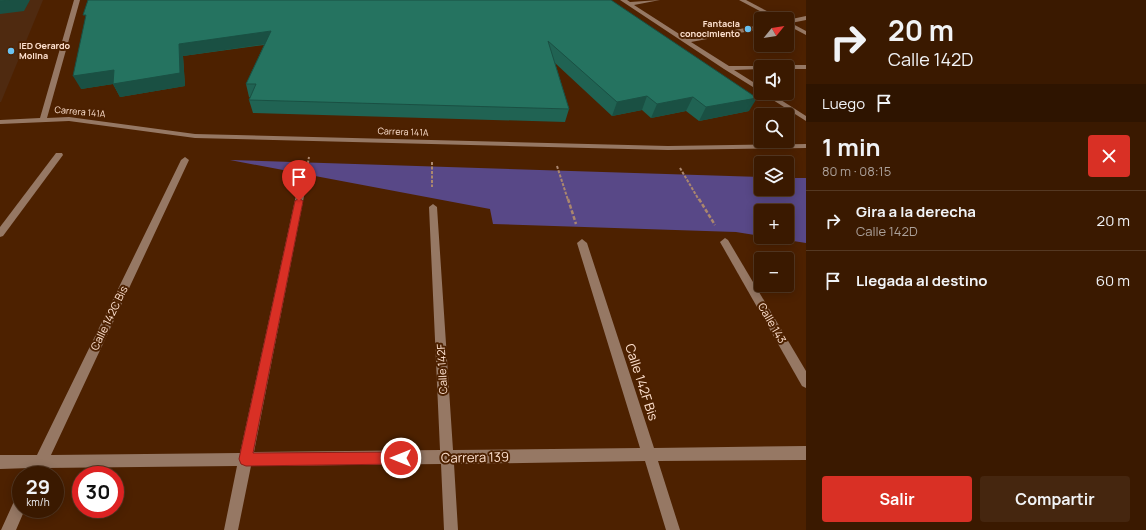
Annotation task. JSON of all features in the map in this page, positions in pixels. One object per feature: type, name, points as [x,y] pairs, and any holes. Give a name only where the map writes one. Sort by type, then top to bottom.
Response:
[{"type":"street","points":[[43,119],[77,0]]},
{"type":"street","points":[[623,0],[754,86]]},
{"type":"street","points":[[629,4],[657,0]]},
{"type":"street","points":[[742,0],[765,12]]},
{"type":"street","points":[[794,21],[806,18]]},
{"type":"street","points":[[794,27],[806,33]]},
{"type":"street","points":[[686,41],[754,28]]},
{"type":"street","points":[[726,68],[754,67]]},
{"type":"street","points":[[794,67],[806,67]]},
{"type":"street","points":[[776,100],[806,119]]},
{"type":"street","name":"Carrera 141A","points":[[0,122],[69,119],[95,121],[132,128],[195,136],[668,148],[806,146]]},
{"type":"street","points":[[0,234],[59,155]]},
{"type":"street","name":"Calle 142C Bis","points":[[38,466],[185,160]]},
{"type":"street","points":[[231,530],[302,186]]},
{"type":"street","name":"Calle 142F","points":[[432,207],[452,530]]},
{"type":"street","name":"Calle 143","points":[[726,242],[806,382]]},
{"type":"street","name":"Calle 142F Bis","points":[[582,243],[673,530]]},
{"type":"street","name":"Carrera 139","points":[[0,462],[806,453]]},
{"type":"street","points":[[8,530],[14,518]]},
{"type":"path","points":[[302,186],[314,139]]},
{"type":"path","points":[[432,142],[432,207]]},
{"type":"path","points":[[551,146],[582,243]]},
{"type":"path","points":[[668,148],[726,242]]},
{"type":"shaded area","name":"IED Gerardo Molina","points":[[0,0],[43,0],[1,102],[0,102]]},
{"type":"shaded area","points":[[230,160],[754,177],[754,196],[794,196],[794,178],[806,178],[806,243],[794,241],[794,204],[754,204],[754,235],[736,232],[493,224],[490,209]]},
{"type":"building","points":[[88,0],[611,0],[754,96],[754,99],[706,107],[693,97],[657,104],[647,96],[617,102],[548,41],[569,109],[249,100],[256,84],[246,84],[271,31],[179,44],[180,73],[113,84],[114,70],[73,76],[86,15],[83,15]]},
{"type":"place","name":"Fantacia conocimiento","points":[[748,29]]},
{"type":"place","name":"IED Gerardo Molina","points":[[11,51]]},
{"type":"route","points":[[299,201],[246,459],[401,458]]}]
